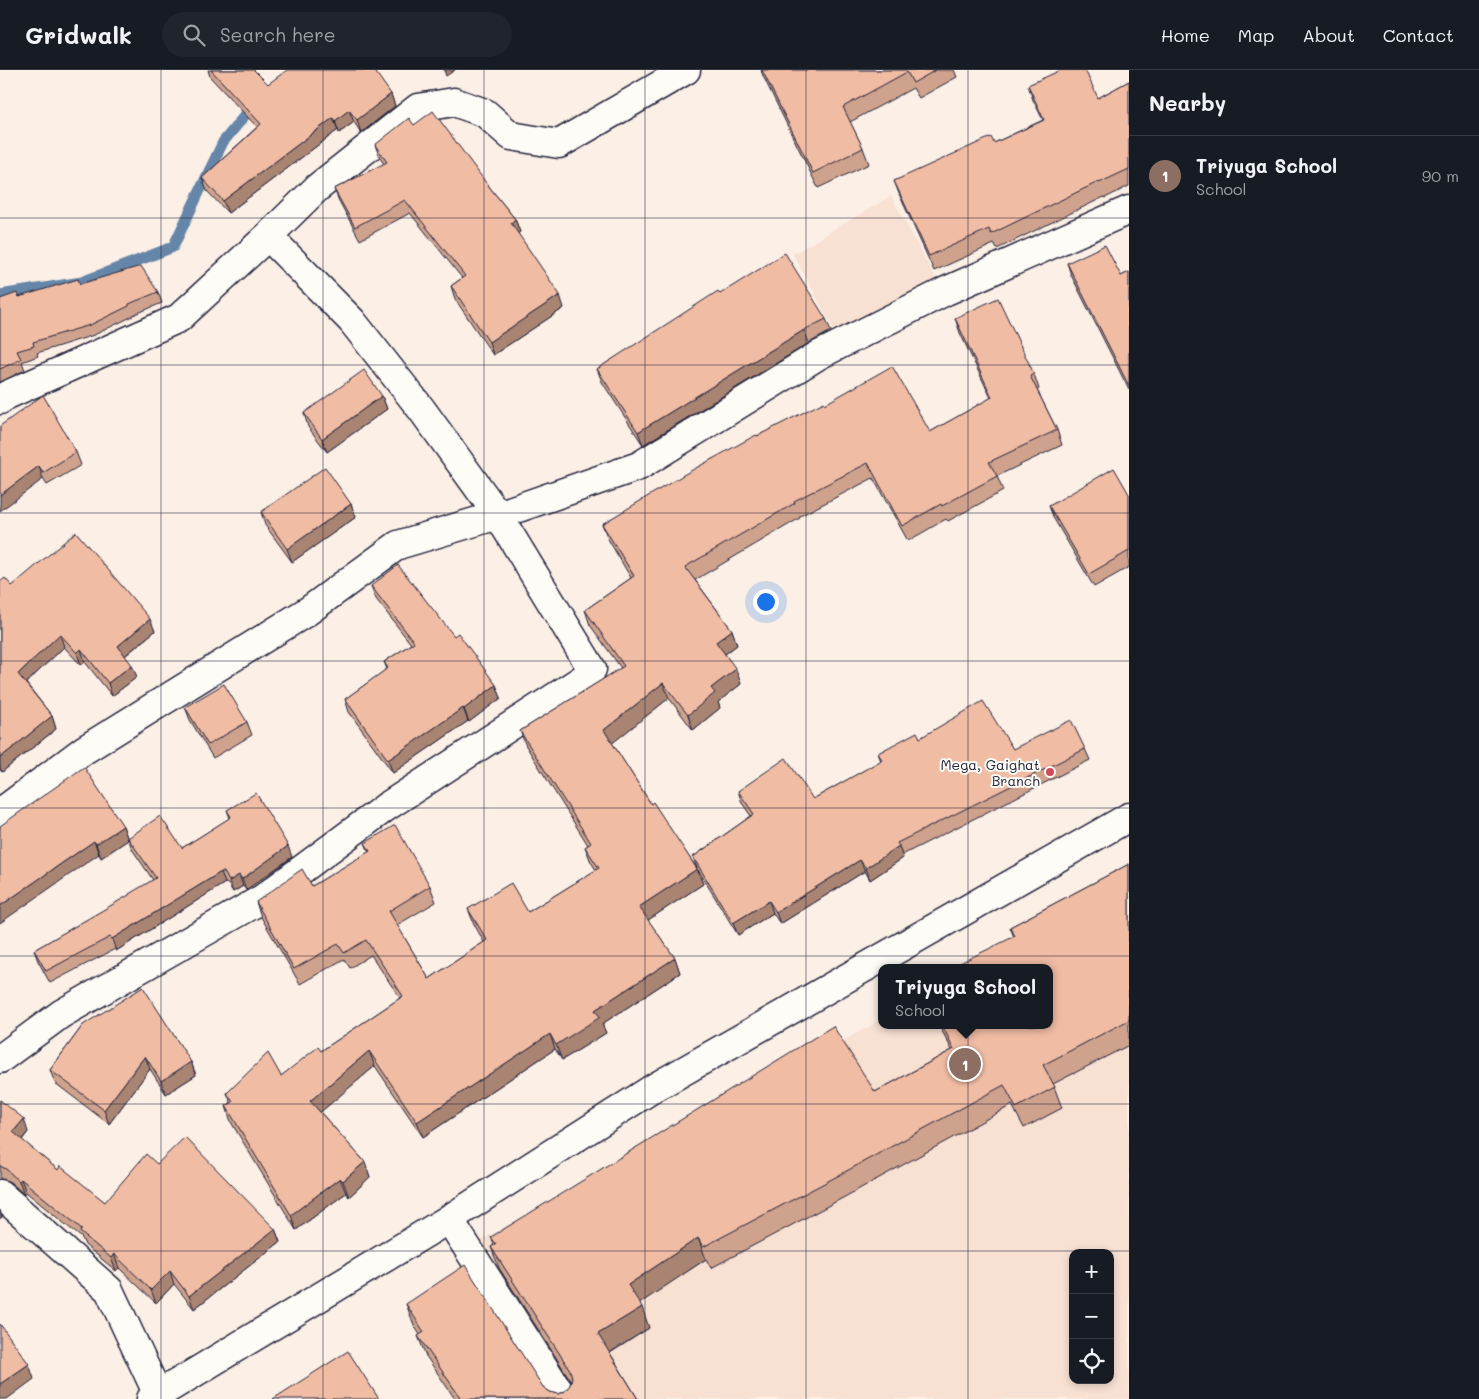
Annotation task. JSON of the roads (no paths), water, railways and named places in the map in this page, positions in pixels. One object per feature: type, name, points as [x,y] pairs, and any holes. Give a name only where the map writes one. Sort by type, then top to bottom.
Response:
[{"type":"street","points":[[0,400],[180,318],[317,188],[418,108],[454,102],[486,113],[511,136],[559,144],[686,70]]},
{"type":"street","points":[[0,813],[84,750],[308,611],[398,545],[498,515],[639,466],[817,356],[946,291],[1129,210]]},
{"type":"street","points":[[0,1058],[61,1014],[262,899],[386,808],[589,675],[592,669],[498,515],[422,410],[352,321],[268,236]]},
{"type":"street","points":[[0,1194],[108,1290],[156,1398],[449,1219],[652,1089],[1129,817]]},
{"type":"street","points":[[449,1219],[564,1399]]},
{"type":"waterway","points":[[0,295],[82,282],[173,247],[223,142],[255,103]]},
{"type":"place","name":"Mega, Gaighat Branch","points":[[1050,772]]},
{"type":"place","name":"Triyuga School","points":[[965,1064]]}]
